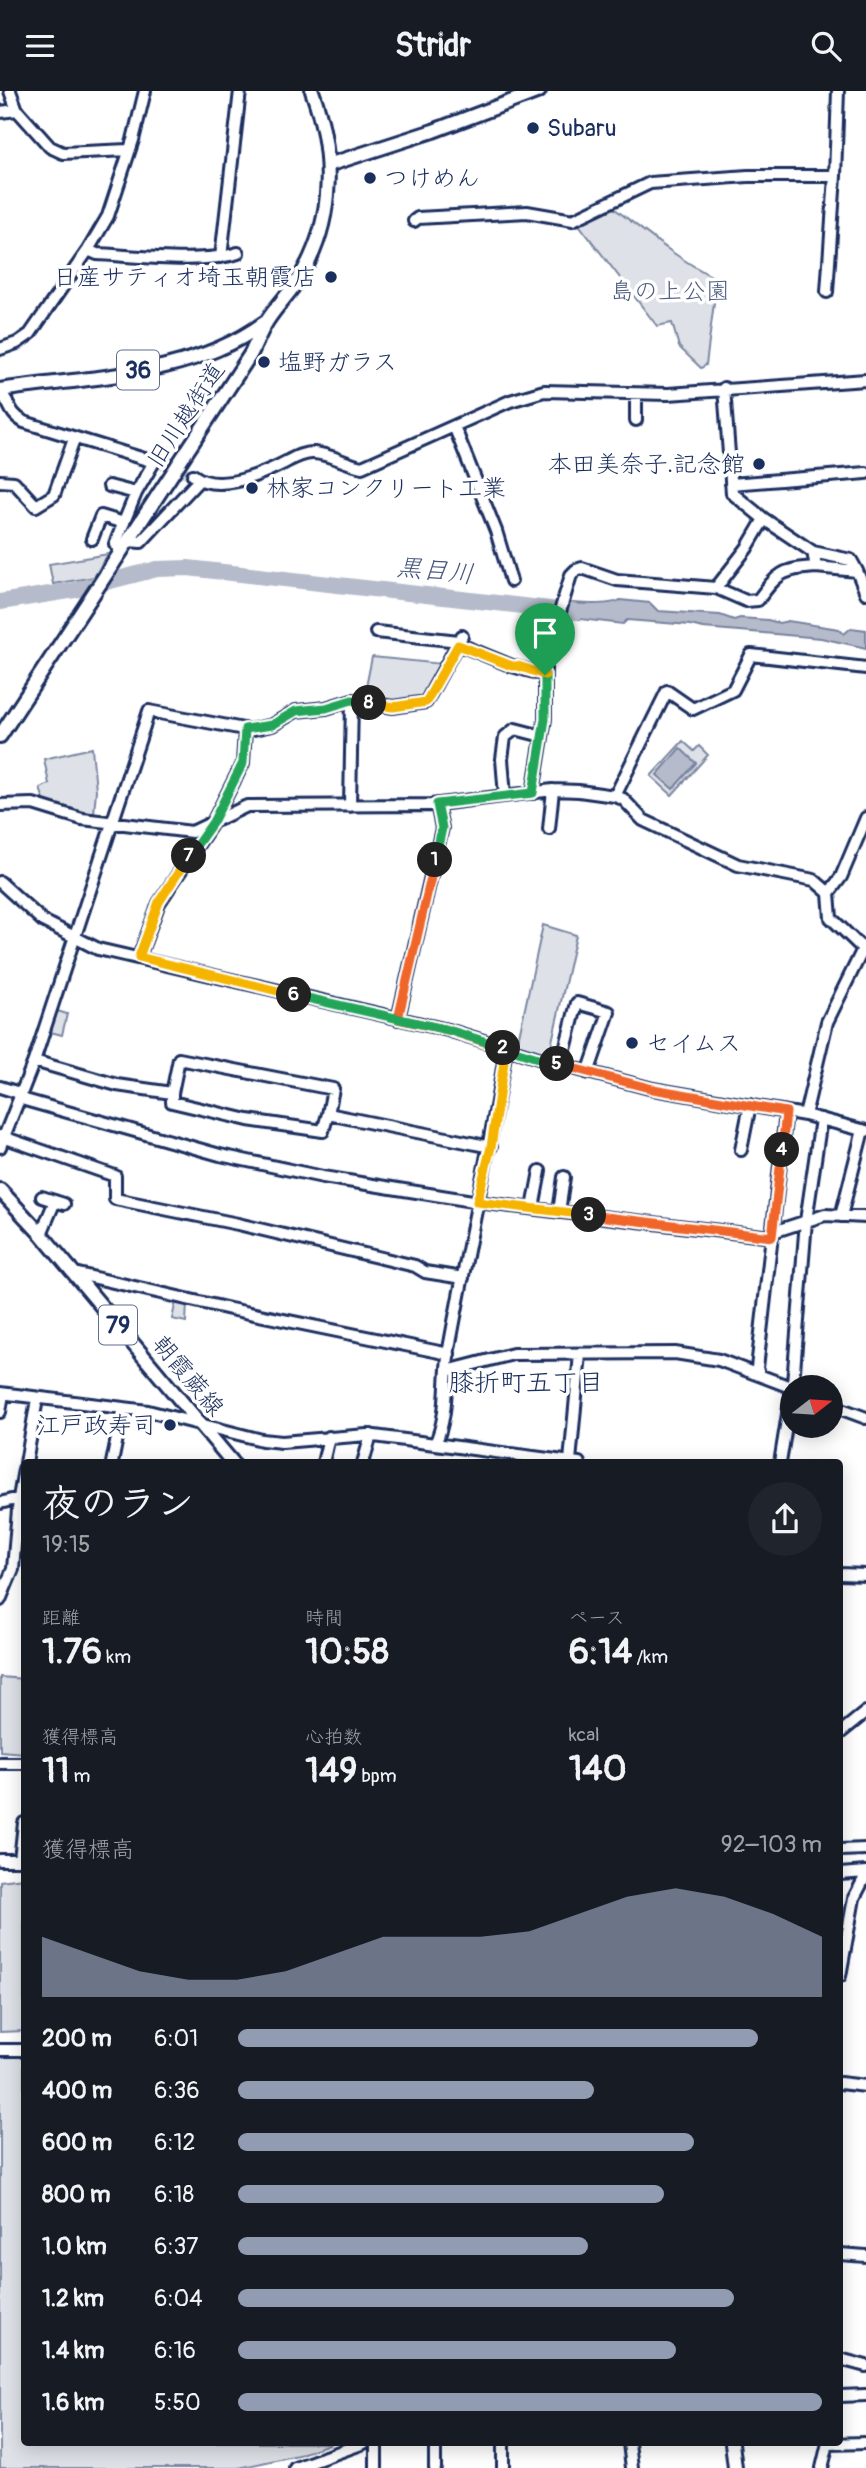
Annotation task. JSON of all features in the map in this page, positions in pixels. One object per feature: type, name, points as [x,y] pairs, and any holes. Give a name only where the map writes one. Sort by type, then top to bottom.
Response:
[{"type":"main road","name":"旧川越街道","points":[[0,736],[250,355],[267,320],[292,289],[313,251],[324,214],[328,165],[324,135],[312,91]]},
{"type":"main road","points":[[328,165],[433,131],[539,91]]},
{"type":"main road","name":"36","points":[[0,391],[183,363],[233,342],[267,320]]},
{"type":"main road","points":[[233,342],[241,345],[250,355]]},
{"type":"main road","name":"朝霞蕨線","points":[[0,1190],[41,1234],[203,1426],[224,1457]]},
{"type":"main road","points":[[732,2446],[735,2468]]},
{"type":"street","points":[[10,91],[17,110],[50,147],[63,153],[128,151]]},
{"type":"street","points":[[0,349],[17,343],[30,334],[88,250],[112,208],[145,91]]},
{"type":"street","points":[[221,257],[240,91]]},
{"type":"street","points":[[827,292],[838,91]]},
{"type":"street","points":[[0,112],[17,110]]},
{"type":"street","points":[[414,221],[418,218],[527,212],[573,220],[650,183],[748,176],[835,176]]},
{"type":"street","points":[[88,250],[97,254],[152,257],[221,257],[239,253]]},
{"type":"street","points":[[0,391],[7,399],[10,411],[17,418],[74,439],[154,462],[136,493],[115,544],[124,546],[141,542],[197,478],[229,483],[274,468],[303,454],[314,453],[354,465],[368,465],[520,397],[544,391],[668,394],[866,380]]},
{"type":"street","points":[[724,388],[732,493],[764,519],[813,552],[851,560],[866,593]]},
{"type":"street","points":[[636,394],[636,420]]},
{"type":"street","points":[[454,426],[496,531],[511,581]]},
{"type":"street","points":[[0,481],[14,481],[37,506],[54,495],[74,439]]},
{"type":"street","points":[[731,484],[866,473]]},
{"type":"street","points":[[109,486],[136,493]]},
{"type":"street","points":[[92,539],[101,516],[124,523]]},
{"type":"street","points":[[716,588],[747,548],[764,519]]},
{"type":"street","points":[[813,552],[816,567]]},
{"type":"street","points":[[533,793],[546,702],[545,661],[571,575],[582,568],[617,580],[716,588],[746,601],[758,600],[776,577],[797,568],[857,571]]},
{"type":"street","points":[[376,632],[460,641],[512,666],[545,675]]},
{"type":"street","points":[[460,641],[426,702],[393,707],[352,700],[326,708],[296,711],[272,725],[245,729],[149,711],[34,1061],[1,1140],[115,1176],[115,1199],[238,1224],[415,1266],[425,1272],[463,1278]]},
{"type":"street","points":[[615,796],[667,691],[693,709],[733,690],[751,655],[866,668]]},
{"type":"street","points":[[350,806],[352,700]]},
{"type":"street","points":[[139,957],[159,902],[213,822],[243,763],[245,729]]},
{"type":"street","points":[[505,796],[502,759],[505,737],[515,729],[542,736]]},
{"type":"street","points":[[549,829],[553,790]]},
{"type":"street","points":[[0,805],[33,803],[82,819],[192,832],[247,806],[437,804],[553,790],[579,791],[615,796],[623,800],[643,820],[738,865],[814,880],[829,893]]},
{"type":"street","points":[[398,1019],[442,828],[437,804]]},
{"type":"street","points":[[805,1115],[827,1022],[865,947],[831,918],[829,893],[841,877],[866,818]]},
{"type":"street","points":[[0,882],[43,921],[98,949],[448,1030],[588,1073],[653,1089],[805,1115],[865,1131],[841,1216]]},
{"type":"street","points":[[561,1065],[577,1003],[609,1012],[588,1073]]},
{"type":"street","points":[[435,1444],[442,1428],[449,1354],[477,1202],[491,1147],[506,1049]]},
{"type":"street","points":[[179,1059],[333,1089],[323,1131],[248,1120],[172,1102],[172,1093],[179,1059]]},
{"type":"street","points":[[34,1061],[117,1086],[172,1093]]},
{"type":"street","points":[[0,1087],[16,1092],[25,1101],[247,1162],[477,1202],[772,1235],[825,1215],[866,1217]]},
{"type":"street","points":[[741,1150],[750,1105]]},
{"type":"street","points":[[759,1374],[757,1368],[786,1112]]},
{"type":"street","points":[[328,1114],[491,1147]]},
{"type":"street","points":[[793,1375],[806,1221],[821,1119]]},
{"type":"street","points":[[533,1209],[540,1171]]},
{"type":"street","points":[[852,1174],[866,1176]]},
{"type":"street","points":[[559,1212],[564,1177]]},
{"type":"street","points":[[41,1234],[59,1202],[42,1197]]},
{"type":"street","points":[[74,1273],[234,1310],[449,1354]]},
{"type":"street","points":[[447,1371],[513,1354],[694,1355],[719,1360],[780,1383]]},
{"type":"street","points":[[575,1459],[580,1354]]},
{"type":"street","points":[[0,1412],[2,1394],[148,1411],[262,1440],[282,1442],[371,1435],[552,1459]]},
{"type":"street","points":[[27,1459],[37,1399]]},
{"type":"street","points":[[113,1459],[123,1408]]},
{"type":"street","points":[[844,1410],[866,1418]]},
{"type":"street","points":[[364,1459],[371,1435]]},
{"type":"street","points":[[324,1459],[329,1437]]},
{"type":"street","points":[[781,1459],[784,1439]]},
{"type":"street","points":[[0,1600],[13,1569],[21,1488]]},
{"type":"street","points":[[0,1503],[19,1498]]},
{"type":"street","points":[[843,1574],[866,1575]]},
{"type":"street","points":[[843,1731],[866,1712]]},
{"type":"street","points":[[0,1763],[21,1763]]},
{"type":"street","points":[[843,1850],[866,1849]]},
{"type":"street","points":[[0,1860],[21,1860]]},
{"type":"street","points":[[843,1874],[866,1874],[854,1898],[843,1959]]},
{"type":"street","points":[[0,2050],[21,2050]]},
{"type":"street","points":[[843,2083],[866,2086]]},
{"type":"street","points":[[843,2254],[866,2256]]},
{"type":"street","points":[[843,2360],[866,2366]]},
{"type":"street","points":[[843,2396],[866,2395]]},
{"type":"street","points":[[843,2444],[866,2443]]},
{"type":"street","points":[[295,2468],[356,2446]]},
{"type":"street","points":[[376,2446],[376,2468]]},
{"type":"street","points":[[435,2446],[435,2468]]},
{"type":"street","points":[[503,2446],[503,2468]]},
{"type":"street","points":[[629,2446],[632,2468]]},
{"type":"street","points":[[822,2468],[828,2446]]},
{"type":"green space","name":"島の上公園","points":[[610,205],[675,254],[717,279],[706,365],[701,368],[679,347],[672,323],[657,326],[577,222]]},
{"type":"green space","points":[[108,554],[94,577],[53,584],[49,564]]},
{"type":"green space","points":[[372,657],[443,664],[426,695],[414,701],[396,702],[364,697]]},
{"type":"green space","points":[[683,741],[694,751],[699,746],[708,755],[672,795],[651,776]]},
{"type":"green space","points":[[92,748],[96,790],[94,814],[45,803],[40,788],[49,784],[44,759]]},
{"type":"green space","points":[[543,925],[576,935],[549,1055],[517,1045]]},
{"type":"green space","points":[[54,1010],[67,1014],[62,1035],[43,1030]]},
{"type":"green space","points":[[176,1301],[187,1303],[186,1322],[172,1319]]},
{"type":"green space","points":[[0,1677],[21,1679],[21,1753],[0,1751]]},
{"type":"green space","points":[[21,1878],[21,2031],[0,2032],[0,1881]]},
{"type":"green space","points":[[0,2057],[21,2057],[21,2446],[324,2446],[298,2455],[239,2468],[0,2468]]},
{"type":"water","points":[[620,600],[650,603],[658,611],[720,615],[734,620],[740,618],[779,623],[788,621],[839,629],[844,634],[851,628],[866,630],[866,648],[821,638],[627,620],[623,624],[553,616],[557,601],[599,604]]},
{"type":"water","points":[[680,748],[696,763],[673,789],[657,775]]},
{"type":"waterway","name":"黒目川","points":[[0,602],[75,590],[157,569],[188,568],[576,612]]},
{"type":"tunnel","points":[[154,462],[193,475]]},
{"type":"place","name":"Subaru","points":[[533,128]]},
{"type":"place","name":"つけめん","points":[[370,178]]},
{"type":"place","name":"日産サティオ埼玉朝霞店","points":[[331,277]]},
{"type":"place","name":"塩野ガラス","points":[[264,362]]},
{"type":"place","name":"本田美奈子.記念館","points":[[759,464]]},
{"type":"place","name":"林家コンクリート工業","points":[[252,488]]},
{"type":"place","name":"セイムス","points":[[632,1043]]},
{"type":"place","name":"江戸政寿司","points":[[170,1425]]},
{"type":"district","name":"膝折町五丁目","points":[[526,1383]]},
{"type":"route","points":[[545,675],[512,666],[458,645],[426,702],[393,707],[352,700],[326,708],[296,711],[272,725],[245,729],[243,763],[213,822],[159,902],[139,957],[281,992],[320,1001],[448,1030],[592,1074],[653,1089],[786,1112],[772,1237],[477,1202],[491,1147],[506,1049],[448,1030],[398,1019],[429,885],[442,828],[437,804],[533,793],[545,719],[545,675]]}]
